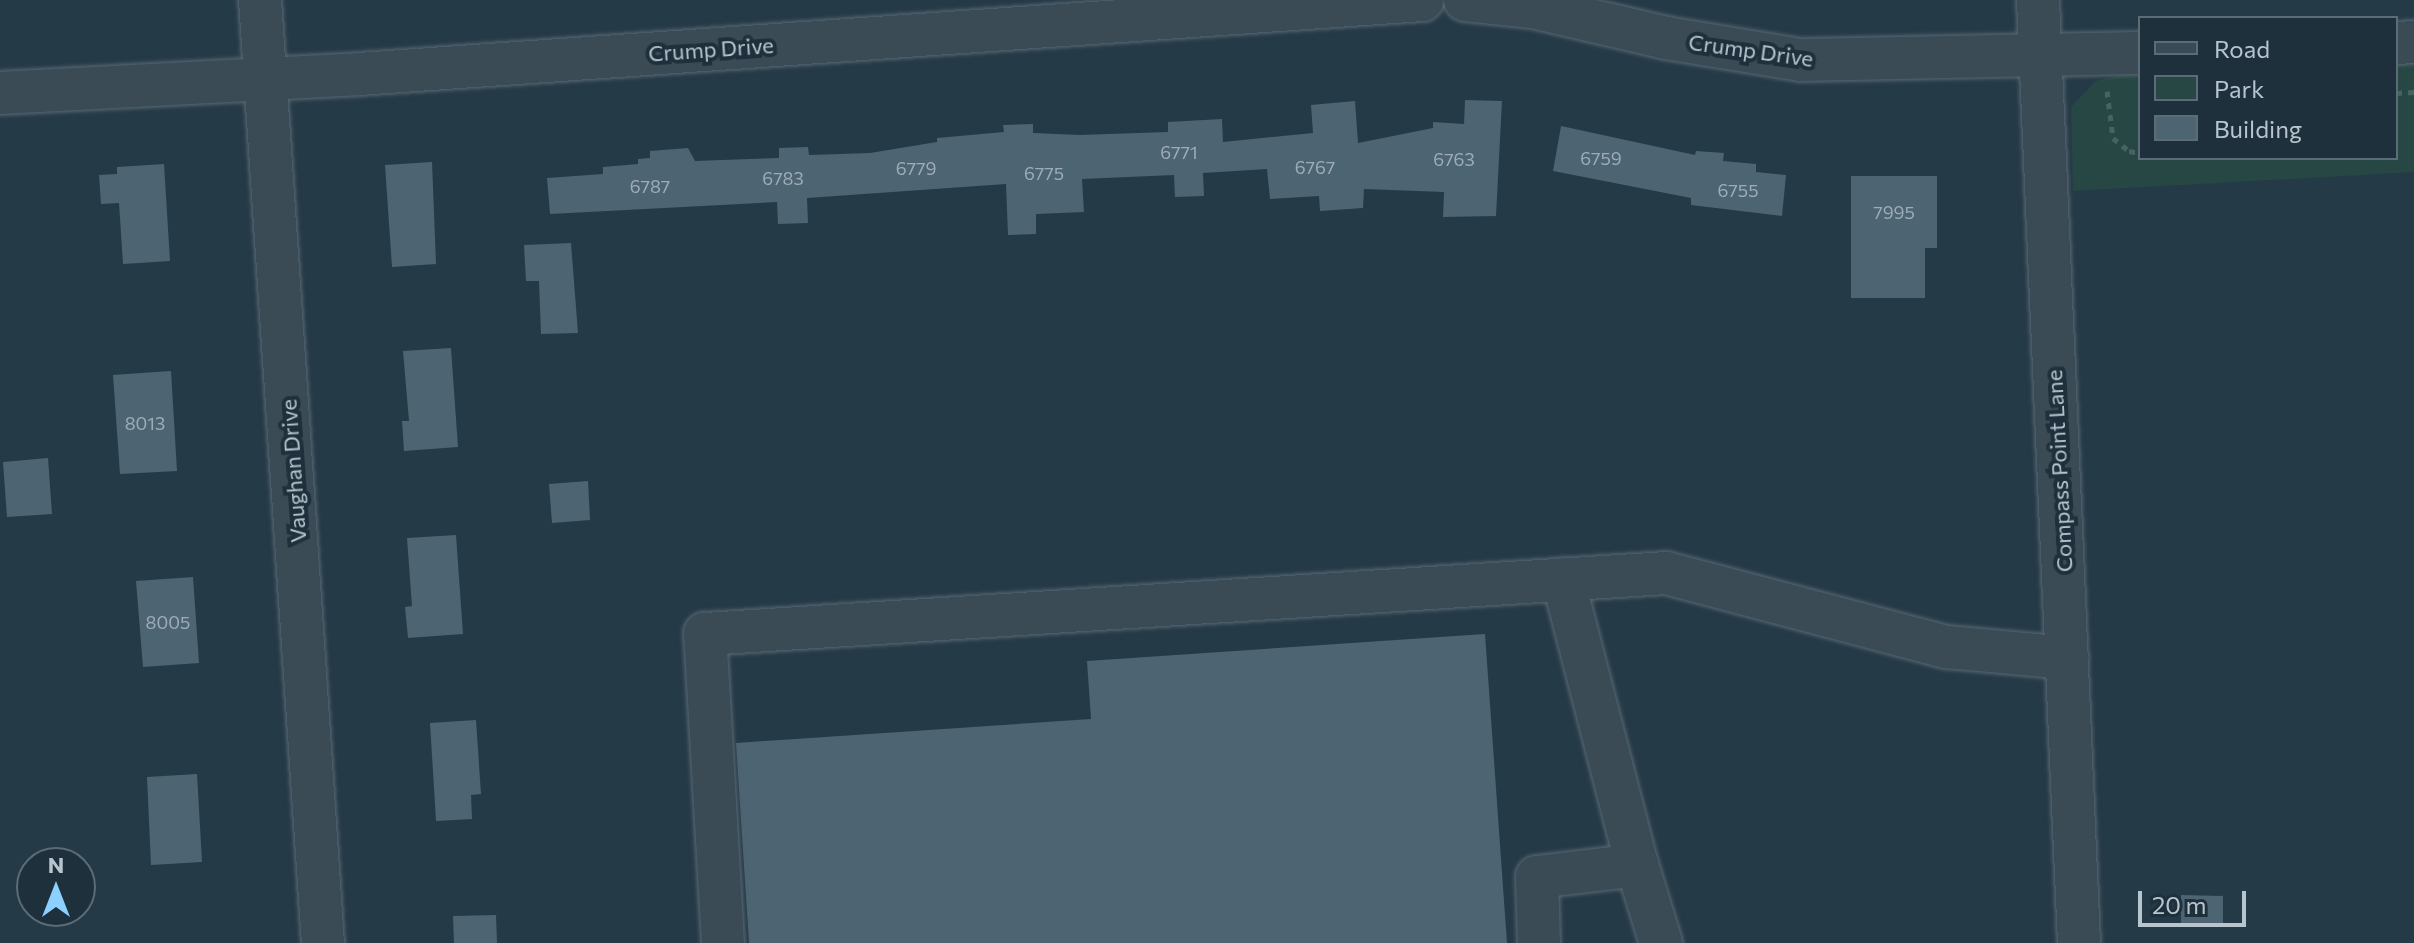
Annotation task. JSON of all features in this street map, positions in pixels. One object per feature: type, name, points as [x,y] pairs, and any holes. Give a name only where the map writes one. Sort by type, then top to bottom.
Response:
[{"type":"street","name":"Vaughan Drive","points":[[260,0],[323,943]]},
{"type":"street","name":"Crump Drive","points":[[0,93],[1422,0]]},
{"type":"street","name":"Crump Drive","points":[[1465,0],[1533,7],[1666,38],[1801,60],[2124,54]]},
{"type":"street","name":"Compass Point Lane","points":[[2038,0],[2079,943]]},
{"type":"street","points":[[723,943],[705,634],[1666,573],[1947,647],[2067,658]]},
{"type":"street","points":[[1563,579],[1637,865],[1661,943]]},
{"type":"street","points":[[1539,943],[1537,877],[1637,865]]},
{"type":"path","points":[[2124,54],[2108,126],[2129,151],[2138,153]]},
{"type":"green space","points":[[2414,56],[2414,172],[2073,191],[2071,107],[2096,81],[2138,70],[2138,160],[2398,160],[2398,57]]},
{"type":"building","points":[[1465,100],[1502,101],[1496,216],[1443,217],[1444,192],[1364,189],[1363,208],[1320,211],[1319,196],[1270,199],[1267,169],[1203,173],[1204,196],[1175,197],[1174,175],[1082,179],[1084,212],[1036,214],[1036,234],[1008,235],[1006,184],[807,198],[808,223],[778,224],[777,202],[550,214],[547,178],[603,174],[603,167],[638,164],[638,159],[650,158],[650,151],[688,148],[695,161],[779,158],[779,148],[808,147],[809,155],[870,153],[937,142],[937,138],[1004,132],[1003,125],[1033,124],[1033,133],[1080,135],[1168,132],[1168,122],[1222,119],[1223,142],[1313,133],[1311,105],[1355,101],[1358,143],[1433,128],[1433,122],[1464,124]]},
{"type":"building","points":[[1561,126],[1695,155],[1696,151],[1724,153],[1723,161],[1756,164],[1756,172],[1786,175],[1782,216],[1691,205],[1691,198],[1553,171]]},
{"type":"building","points":[[432,162],[436,264],[392,267],[385,165]]},
{"type":"building","points":[[164,164],[170,261],[123,264],[119,203],[101,204],[99,175],[117,174],[117,167]]},
{"type":"building","points":[[1851,176],[1937,176],[1937,248],[1925,248],[1925,298],[1851,298]]},
{"type":"building","points":[[571,243],[578,333],[541,334],[539,281],[526,281],[524,245]]},
{"type":"building","points":[[451,348],[458,447],[404,451],[402,421],[409,421],[403,351]]},
{"type":"building","points":[[171,371],[177,471],[120,474],[113,375]]},
{"type":"building","points":[[48,458],[52,514],[7,517],[3,462]]},
{"type":"building","points":[[588,481],[590,520],[552,523],[549,484]]},
{"type":"building","points":[[456,535],[463,634],[408,638],[405,607],[412,606],[407,538]]},
{"type":"building","points":[[193,577],[199,663],[143,667],[136,581]]},
{"type":"building","points":[[1485,634],[1507,943],[749,943],[736,743],[1091,719],[1087,661]]},
{"type":"building","points":[[476,720],[481,794],[471,795],[472,819],[436,821],[430,723]]},
{"type":"building","points":[[197,774],[202,862],[151,865],[147,777]]},
{"type":"building","points":[[2181,895],[2223,896],[2223,925],[2181,924]]},
{"type":"building","points":[[496,915],[497,943],[454,943],[453,916]]}]
